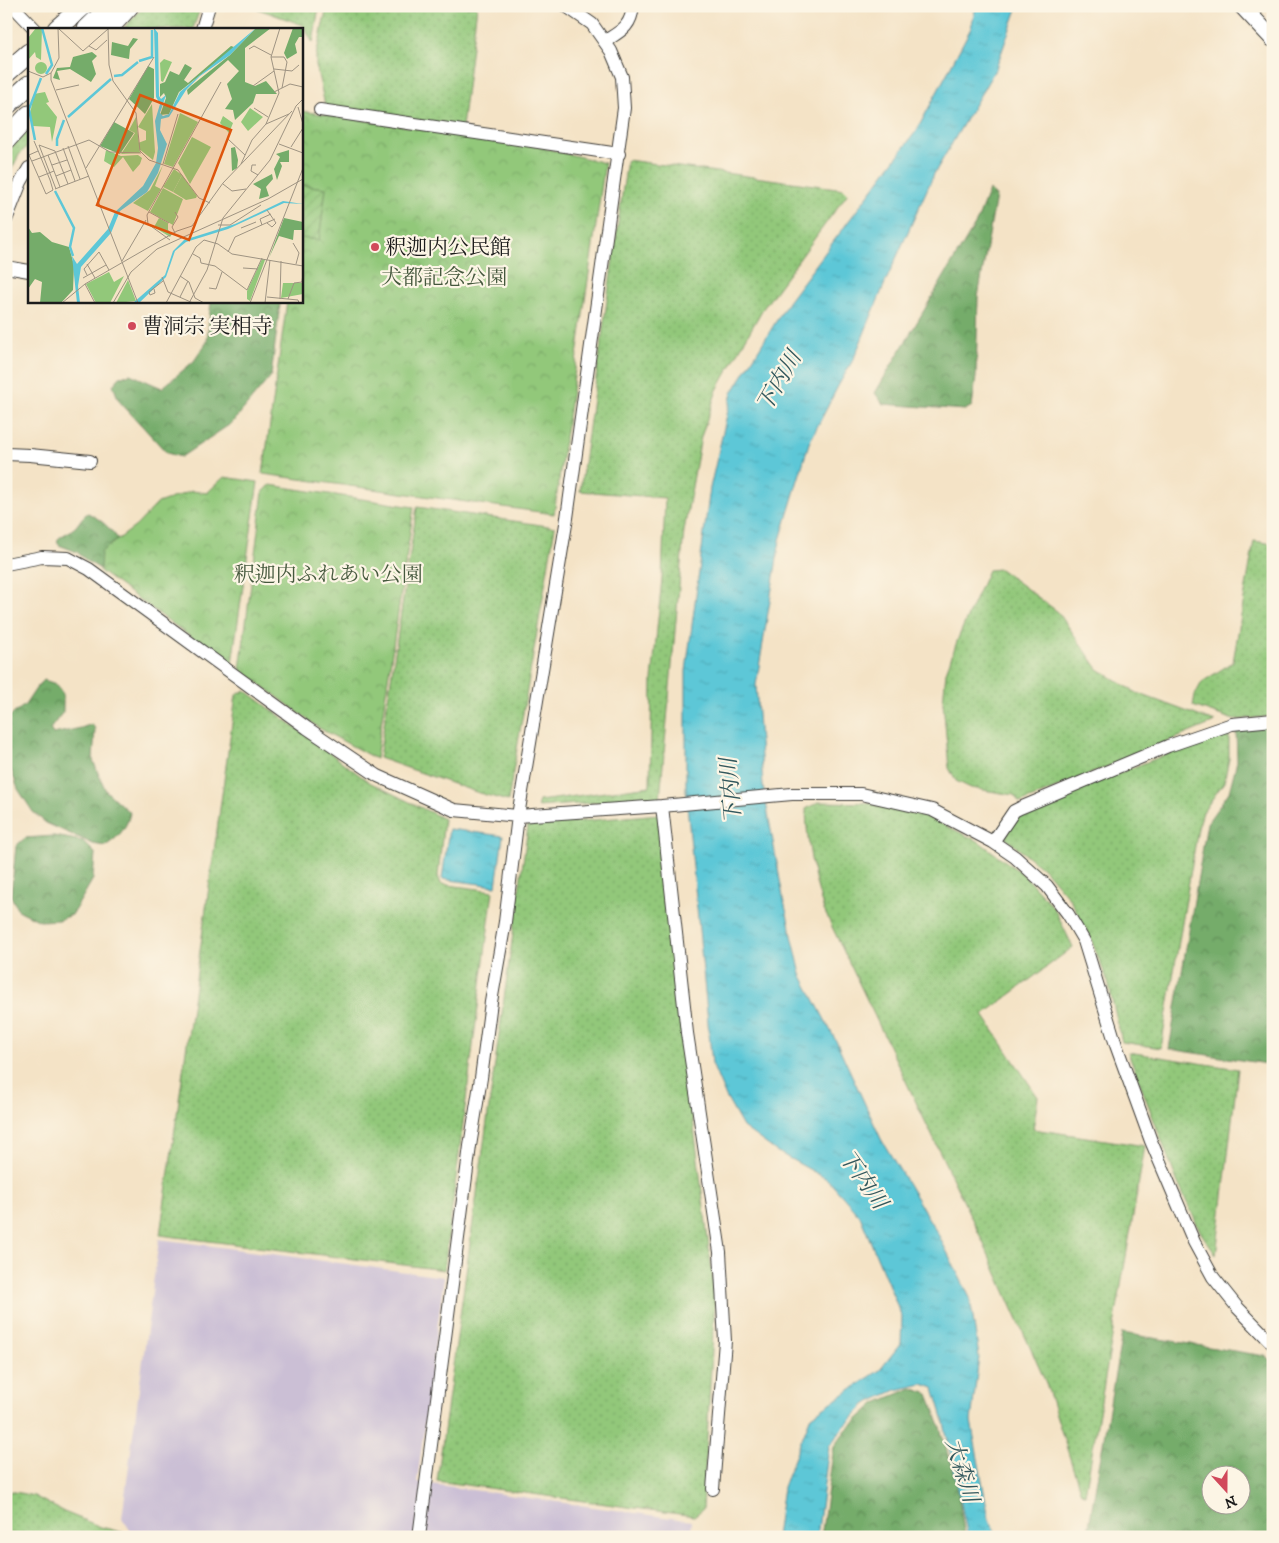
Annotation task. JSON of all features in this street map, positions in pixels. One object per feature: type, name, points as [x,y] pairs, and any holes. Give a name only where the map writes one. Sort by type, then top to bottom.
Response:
[{"type":"highway","points":[[58,28],[83,6]]},
{"type":"highway","points":[[95,27],[109,6]]},
{"type":"highway","points":[[95,27],[129,6]]},
{"type":"highway","points":[[6,73],[28,54]]},
{"type":"highway","points":[[6,106],[28,86]]},
{"type":"highway","points":[[6,140],[28,116]]},
{"type":"main road","points":[[1242,6],[1273,40]]},
{"type":"street","points":[[13,6],[34,28]]},
{"type":"street","points":[[205,27],[209,6]]},
{"type":"street","points":[[419,1537],[470,1146],[505,922],[518,816],[568,509],[624,108],[622,77],[611,51],[592,24],[566,6]]},
{"type":"street","points":[[605,41],[626,28],[634,6]]},
{"type":"street","points":[[320,110],[619,154]]},
{"type":"street","points":[[6,220],[28,170]]},
{"type":"street","points":[[6,267],[28,271]]},
{"type":"street","points":[[6,454],[90,462]]},
{"type":"street","points":[[6,564],[42,556],[68,558],[89,569],[307,728],[378,776],[454,810],[518,816],[662,806],[792,794],[861,794],[932,810],[994,842],[1015,857],[1047,886],[1068,914],[1084,941],[1116,1045],[1151,1141],[1194,1242],[1219,1285],[1237,1307],[1273,1344]]},
{"type":"street","points":[[994,842],[1014,811],[1020,808],[1168,746],[1232,724],[1273,720]]},
{"type":"street","points":[[662,806],[687,1033],[720,1252],[724,1341],[713,1489]]},
{"type":"shaded area","points":[[159,1239],[444,1277],[417,1482],[692,1521],[690,1537],[137,1537],[122,1518]]},
{"type":"green space","points":[[144,6],[201,6],[193,28],[124,28]]},
{"type":"green space","points":[[250,6],[319,6],[313,43],[303,25]]},
{"type":"green space","points":[[327,6],[477,6],[462,127],[326,109],[316,66],[316,56]]},
{"type":"green space","name":"犬都記念公園","points":[[302,111],[532,145],[605,163],[554,514],[263,474],[287,302],[302,302]]},
{"type":"green space","points":[[28,130],[28,145],[19,155],[6,180],[6,153]]},
{"type":"green space","points":[[627,160],[844,189],[848,193],[762,310],[717,390],[701,437],[684,531],[660,798],[537,807],[539,801],[650,786],[652,680],[662,578],[665,498],[580,491]]},
{"type":"green space","points":[[302,185],[326,188],[319,240],[302,238]]},
{"type":"green space","points":[[989,190],[996,196],[978,297],[976,377],[972,406],[965,410],[883,404],[875,393],[977,221]]},
{"type":"green space","points":[[211,302],[279,302],[271,376],[232,423],[181,457],[167,453],[119,401],[113,385],[120,377],[130,374],[162,388],[194,361],[207,342]]},
{"type":"green space","points":[[224,477],[258,482],[232,663],[224,661],[100,571],[101,552],[136,526],[158,503],[192,491],[207,493]]},
{"type":"green space","name":"釈迦内ふれあい公園","points":[[270,485],[414,507],[376,759],[319,728],[240,669],[263,492]]},
{"type":"green space","points":[[417,507],[555,527],[508,801],[479,793],[379,758]]},
{"type":"green space","points":[[88,513],[106,525],[128,552],[109,574],[87,561],[77,552],[59,545],[57,540],[72,530]]},
{"type":"green space","points":[[1254,541],[1273,544],[1273,716],[1234,720],[1193,706],[1195,695],[1202,682],[1233,662]]},
{"type":"green space","points":[[1000,569],[1058,612],[1098,669],[1137,693],[1215,722],[1020,803],[1014,795],[971,788],[956,781],[949,768],[943,702],[946,672],[959,636],[988,570]]},
{"type":"green space","points":[[44,680],[56,684],[63,694],[63,712],[50,729],[53,734],[92,724],[95,729],[93,760],[98,773],[106,791],[130,813],[127,823],[121,832],[105,846],[93,844],[46,823],[33,812],[18,789],[6,756],[6,719],[25,705]]},
{"type":"green space","points":[[245,690],[369,782],[444,819],[438,876],[441,884],[493,891],[444,1270],[160,1235],[236,695]]},
{"type":"green space","points":[[1273,724],[1273,1065],[1169,1049],[1207,823],[1229,792],[1237,761],[1236,728]]},
{"type":"green space","points":[[1229,730],[1229,759],[1224,782],[1203,812],[1198,828],[1161,1048],[1122,1042],[1108,982],[1090,937],[1070,899],[1045,870],[1005,838],[1013,821],[1020,814]]},
{"type":"green space","points":[[819,802],[869,803],[925,816],[978,841],[1024,875],[1054,908],[1073,947],[983,1015],[1038,1097],[1033,1129],[1145,1146],[1085,1494],[1081,1493],[1046,1383],[982,1240],[824,910],[811,860],[806,809]]},
{"type":"green space","points":[[659,814],[685,1055],[715,1296],[703,1509],[694,1516],[437,1481],[528,826]]},
{"type":"green space","points":[[54,836],[83,841],[95,853],[93,879],[72,915],[59,920],[40,921],[18,910],[11,896],[16,846],[25,838]]},
{"type":"green space","points":[[1128,1052],[1238,1069],[1216,1255],[1201,1233],[1177,1181]]},
{"type":"green space","points":[[1122,1333],[1265,1356],[1273,1362],[1273,1537],[1087,1537]]},
{"type":"green space","points":[[912,1388],[928,1394],[937,1417],[957,1486],[965,1537],[821,1537],[834,1446],[846,1430],[876,1403]]},
{"type":"green space","points":[[10,1491],[34,1496],[64,1512],[101,1527],[125,1533],[129,1537],[6,1537],[6,1495]]},
{"type":"water","points":[[976,6],[1018,6],[996,68],[934,174],[854,358],[809,443],[780,540],[756,685],[763,786],[783,897],[801,974],[837,1043],[881,1139],[939,1236],[970,1298],[979,1357],[971,1421],[989,1519],[997,1537],[968,1537],[943,1418],[934,1388],[923,1384],[896,1390],[866,1404],[829,1446],[817,1537],[776,1537],[783,1487],[811,1416],[880,1370],[901,1343],[902,1317],[860,1216],[827,1179],[776,1151],[743,1127],[726,1097],[712,1064],[686,794],[686,671],[710,488],[732,393],[788,302],[917,130],[971,28]]},
{"type":"water","points":[[449,829],[503,836],[496,886],[442,879]]},
{"type":"place","name":"釈迦内公民館","points":[[375,247]]},
{"type":"place","name":"曹洞宗 実相寺","points":[[132,326]]},
{"type":"water label","name":"下内川","points":[[778,381]]},
{"type":"water label","name":"下内川","points":[[730,791]]},
{"type":"water label","name":"下内川","points":[[864,1179]]},
{"type":"water label","name":"大森川","points":[[963,1470]]}]
